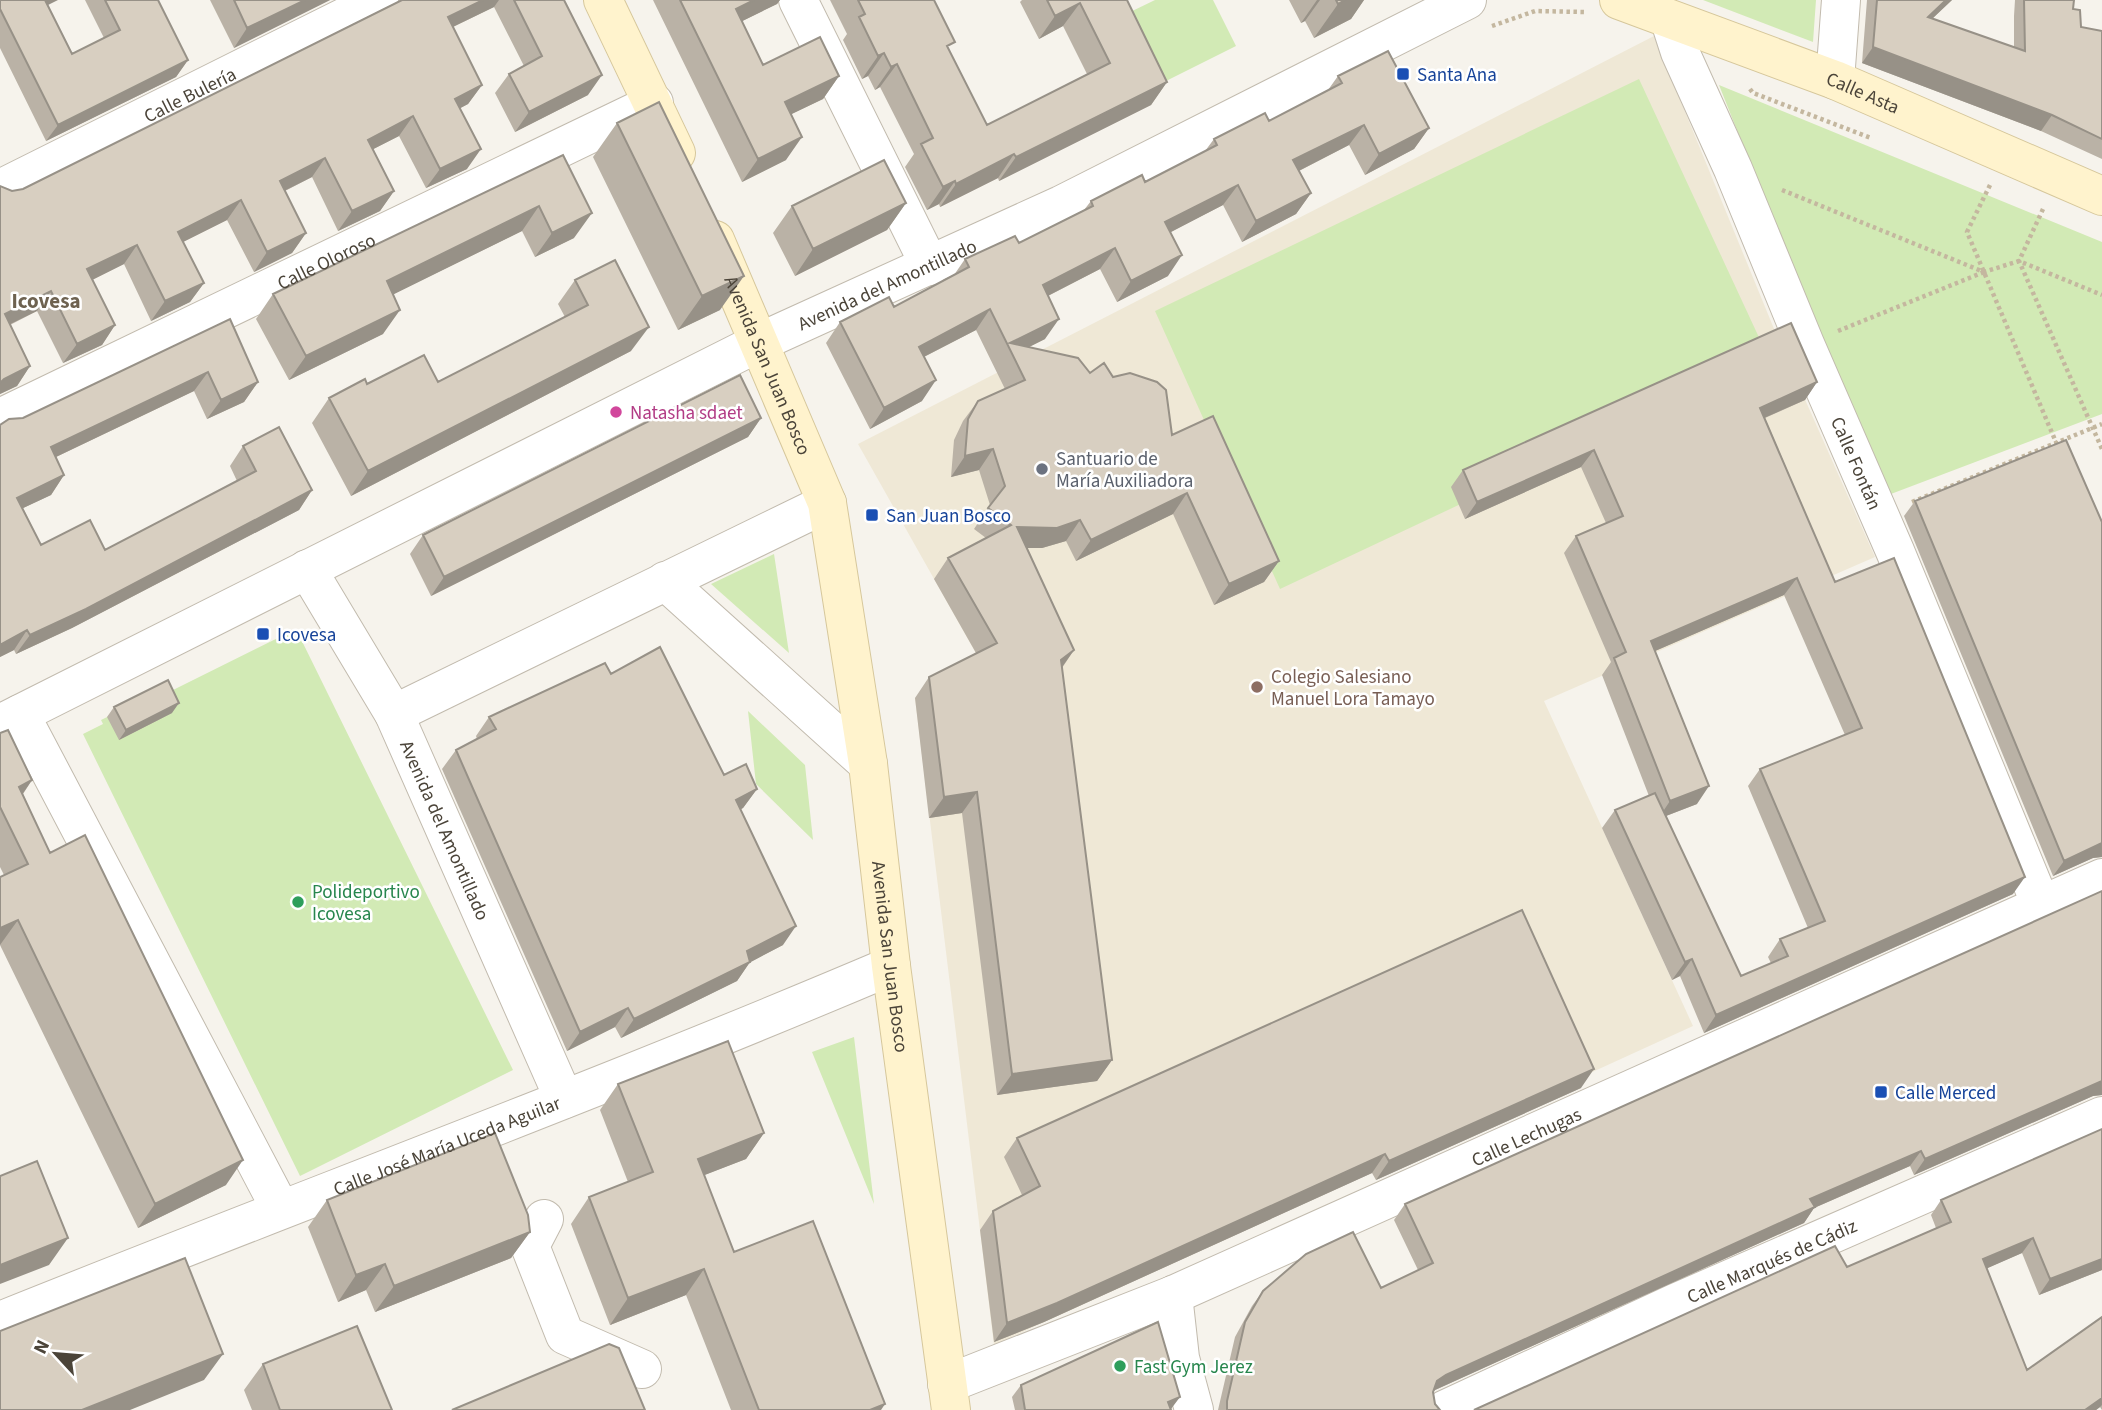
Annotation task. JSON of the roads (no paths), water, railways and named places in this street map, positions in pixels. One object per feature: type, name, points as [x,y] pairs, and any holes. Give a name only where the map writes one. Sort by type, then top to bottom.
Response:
[{"type":"main road","name":"Avenida San Juan Bosco","points":[[603,0],[654,103],[696,197],[827,503],[868,764],[891,966],[949,1397]]},
{"type":"main road","name":"Calle Asta","points":[[1619,0],[1835,80],[2102,196]]},
{"type":"street","name":"Calle Bulería","points":[[0,188],[379,0]]},
{"type":"street","points":[[798,0],[930,266]]},
{"type":"street","name":"Avenida del Amontillado","points":[[280,1208],[10,719],[760,342],[930,266],[1200,137],[1467,0]]},
{"type":"street","points":[[1835,80],[1841,0]]},
{"type":"street","name":"Calle Fontán","points":[[1670,21],[1680,52],[1733,169],[2041,905]]},
{"type":"street","name":"Calle Oloroso","points":[[0,418],[654,103]]},
{"type":"street","points":[[394,714],[827,503]]},
{"type":"street","name":"Avenida del Amontillado","points":[[307,569],[394,714],[564,1099]]},
{"type":"street","points":[[665,581],[868,764]]},
{"type":"street","name":"Calle Lechugas","points":[[949,1397],[2102,878]]},
{"type":"street","name":"Calle José María Uceda Aguilar","points":[[0,1321],[280,1208],[740,1030],[891,966]]},
{"type":"street","name":"Calle Marqués de Cádiz","points":[[1444,1410],[1675,1303],[2102,1116]]},
{"type":"street","points":[[544,1219],[530,1246],[565,1335],[642,1369]]},
{"type":"street","points":[[1172,1295],[1180,1358],[1194,1410]]},
{"type":"place","name":"Santa Ana","points":[[1403,74]]},
{"type":"place","name":"Natasha sdaet","points":[[616,412]]},
{"type":"place","name":"Santuario de María Auxiliadora","points":[[1042,469]]},
{"type":"place","name":"San Juan Bosco","points":[[872,515]]},
{"type":"place","name":"Icovesa","points":[[263,634]]},
{"type":"place","name":"Colegio Salesiano Manuel Lora Tamayo","points":[[1257,687]]},
{"type":"place","name":"Polideportivo Icovesa","points":[[298,902]]},
{"type":"place","name":"Calle Merced","points":[[1881,1092]]},
{"type":"place","name":"Fast Gym Jerez","points":[[1120,1366]]},
{"type":"district","name":"Icovesa","points":[[46,301]]}]
